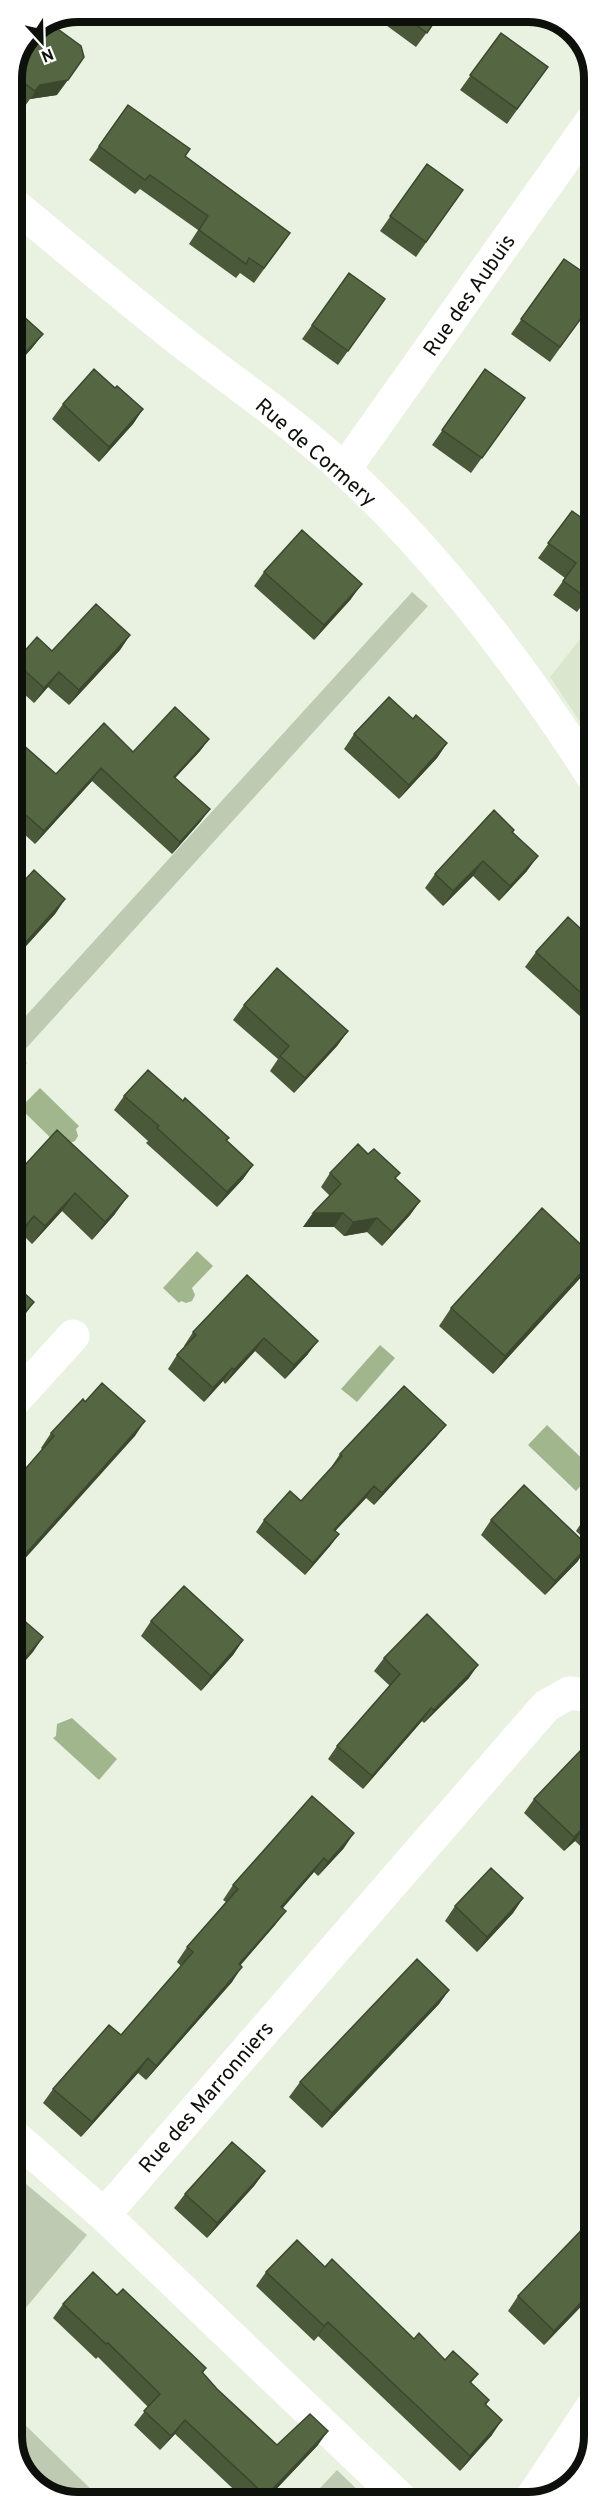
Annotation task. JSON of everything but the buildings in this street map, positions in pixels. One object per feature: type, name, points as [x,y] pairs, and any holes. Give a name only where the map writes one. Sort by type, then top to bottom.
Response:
[{"type":"street","name":"Rue des Aubuis","points":[[344,470],[584,132]]},
{"type":"street","name":"Rue de Cormery","points":[[22,211],[344,470],[445,574],[556,719],[584,763]]},
{"type":"street","points":[[22,1392],[73,1336]]},
{"type":"street","name":"Rue des Marronniers","points":[[104,2215],[546,1706],[569,1693],[584,1695]]},
{"type":"street","points":[[22,2144],[104,2215],[394,2492]]},
{"type":"street","points":[[536,2491],[584,2419]]},
{"type":"shaded area","points":[[412,592],[428,606],[22,1053],[22,1020]]},
{"type":"shaded area","points":[[584,634],[584,728],[550,677]]},
{"type":"shaded area","points":[[22,1057],[27,1063],[22,1069]]},
{"type":"shaded area","points":[[40,1088],[79,1126],[76,1129],[78,1136],[75,1141],[60,1147],[22,1110],[22,1106]]},
{"type":"shaded area","points":[[197,1251],[213,1266],[192,1288],[195,1295],[192,1301],[179,1303],[163,1288]]},
{"type":"shaded area","points":[[380,1345],[395,1358],[357,1402],[341,1389]]},
{"type":"shaded area","points":[[547,1425],[584,1460],[584,1483],[576,1491],[528,1445]]},
{"type":"shaded area","points":[[72,1718],[117,1759],[99,1780],[53,1738],[56,1736],[57,1724]]},
{"type":"shaded area","points":[[22,2181],[87,2235],[22,2312]]},
{"type":"shaded area","points":[[22,2422],[94,2492],[68,2491],[57,2488],[42,2479],[34,2471],[27,2458],[22,2436]]},
{"type":"shaded area","points":[[337,2470],[360,2492],[316,2492]]}]
